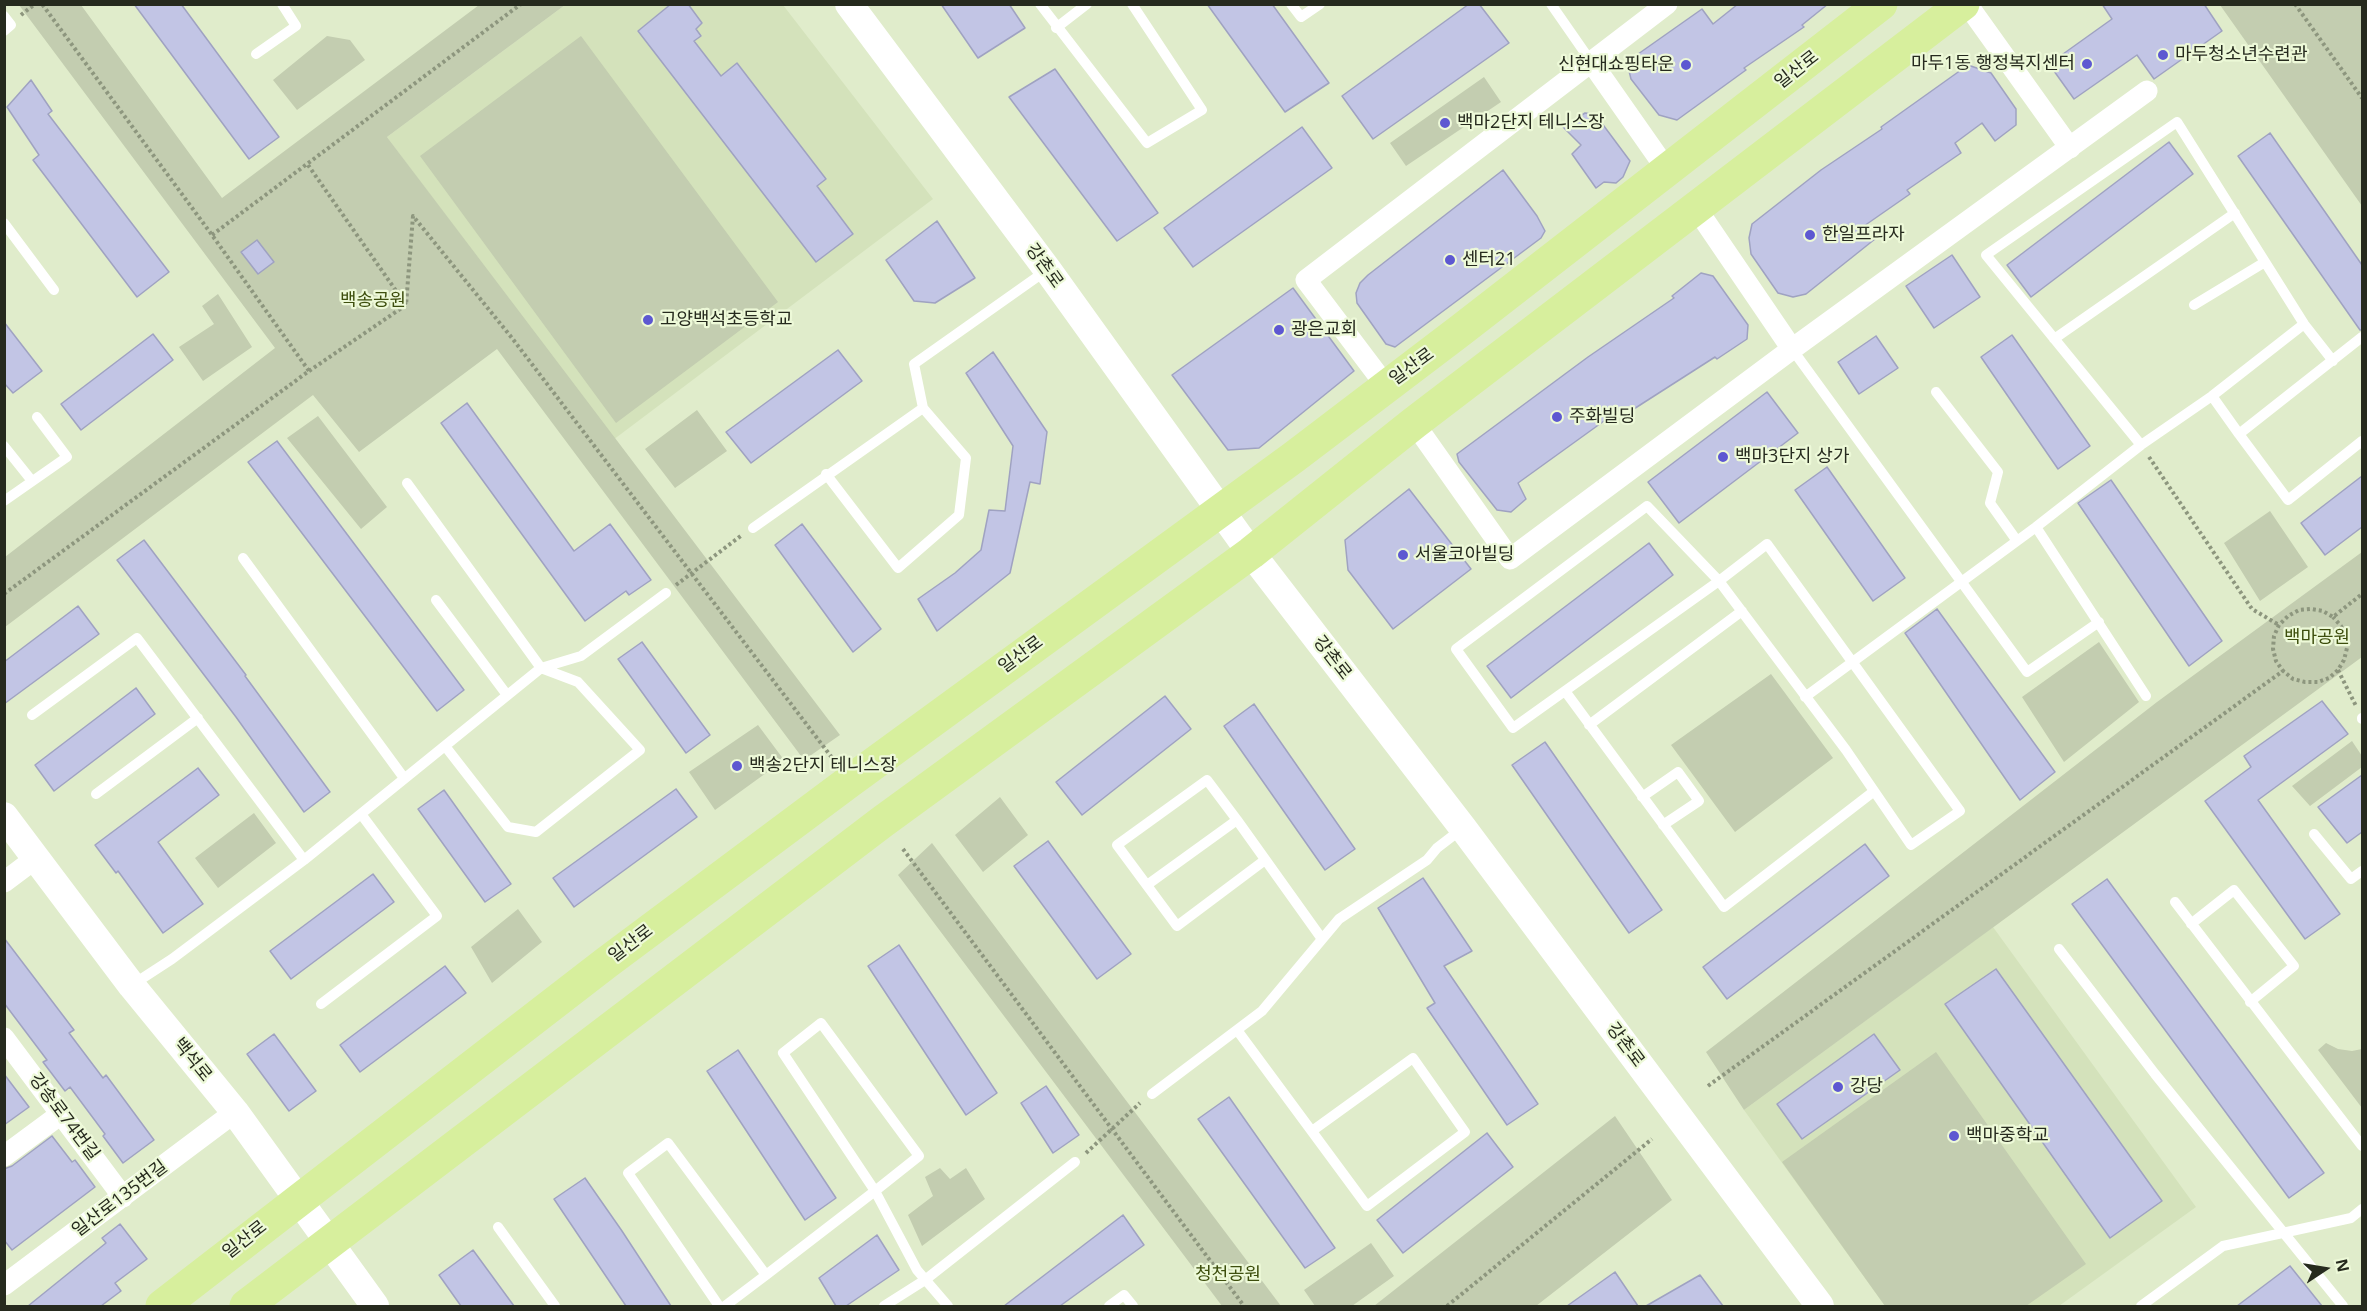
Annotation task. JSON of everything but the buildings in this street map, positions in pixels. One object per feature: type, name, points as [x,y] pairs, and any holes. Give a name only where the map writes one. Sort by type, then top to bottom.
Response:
[{"type":"main road","name":"강촌로","points":[[849,4],[1047,269],[1251,553],[1463,828],[1820,1306]]},
{"type":"main road","name":"일산로","points":[[162,1306],[606,963],[1461,330],[1881,4]]},
{"type":"main road","points":[[246,1306],[872,829],[1251,553],[1414,423],[1965,4]]},
{"type":"main road","name":"백석로","points":[[4,816],[132,986],[235,1112],[375,1306]]},
{"type":"street","points":[[1386,386],[1306,280],[1667,4]]},
{"type":"street","points":[[1965,4],[2070,148]]},
{"type":"street","points":[[1592,63],[1667,170]]},
{"type":"street","points":[[1414,423],[1510,559],[1792,349],[2146,91]]},
{"type":"street","points":[[1696,208],[1792,349]]},
{"type":"street","points":[[4,882],[36,858]]},
{"type":"street","name":"강송로74번길","points":[[4,1038],[123,1197]]},
{"type":"street","name":"일산로135번길","points":[[4,1285],[235,1112]]},
{"type":"street","points":[[4,1156],[61,1114]]},
{"type":"lane","points":[[256,54],[296,26],[282,4]]},
{"type":"lane","points":[[1040,4],[1056,28],[1147,142],[1202,110],[1132,4]]},
{"type":"lane","points":[[1056,28],[1087,4]]},
{"type":"lane","points":[[1291,4],[1301,17],[1320,4]]},
{"type":"lane","points":[[1551,4],[1592,63]]},
{"type":"lane","points":[[4,16],[11,24],[4,31]]},
{"type":"lane","points":[[2141,445],[1986,255],[2177,122],[2304,324],[2333,361]]},
{"type":"lane","points":[[2054,339],[2235,213]]},
{"type":"lane","points":[[4,223],[54,290]]},
{"type":"lane","points":[[2194,305],[2265,261]]},
{"type":"lane","points":[[826,474],[898,568],[959,515],[966,458],[923,408],[914,364],[1047,269]]},
{"type":"lane","points":[[1805,697],[2036,527],[2141,445],[2212,396],[2304,324]]},
{"type":"lane","points":[[2239,434],[2362,337]]},
{"type":"lane","points":[[1792,349],[2027,672],[2099,622]]},
{"type":"lane","points":[[1936,392],[1998,472],[1990,503],[2017,541]]},
{"type":"lane","points":[[2212,396],[2288,500],[2362,441]]},
{"type":"lane","points":[[753,528],[826,474],[923,408]]},
{"type":"lane","points":[[4,501],[67,457],[37,417]]},
{"type":"lane","points":[[4,446],[32,481]]},
{"type":"lane","points":[[407,483],[541,668],[578,682],[640,750],[536,832],[508,827],[445,746]]},
{"type":"lane","points":[[1719,581],[1513,728],[1456,649],[1647,506],[1719,581],[1846,750],[1911,844],[1960,811],[1767,544],[1719,581]]},
{"type":"lane","points":[[2036,527],[2146,696]]},
{"type":"lane","points":[[243,558],[404,778]]},
{"type":"lane","points":[[132,986],[172,959],[304,860],[541,668],[581,656],[666,593]]},
{"type":"lane","points":[[436,600],[507,695]]},
{"type":"lane","points":[[1589,725],[1742,612]]},
{"type":"lane","points":[[32,715],[137,638],[304,860]]},
{"type":"lane","points":[[1565,691],[1724,907],[1873,792]]},
{"type":"lane","points":[[96,794],[198,718]]},
{"type":"lane","points":[[1642,797],[1678,771],[1699,801],[1663,825]]},
{"type":"lane","points":[[1265,860],[1177,926],[1117,845],[1207,780],[1237,820],[1322,939]]},
{"type":"lane","points":[[321,1004],[437,916],[361,814]]},
{"type":"lane","points":[[1147,885],[1237,820]]},
{"type":"lane","points":[[1152,1094],[1262,1011],[1339,919],[1427,860],[1437,848],[1463,828]]},
{"type":"lane","points":[[2314,834],[2351,879],[2362,871]]},
{"type":"lane","points":[[2191,924],[2234,890],[2294,966],[2250,1002]]},
{"type":"lane","points":[[2175,902],[2362,1146]]},
{"type":"lane","points":[[2059,949],[2155,1074],[2343,1306]]},
{"type":"lane","points":[[725,1306],[875,1191],[919,1156],[821,1023],[783,1053],[875,1191],[917,1270],[948,1306]]},
{"type":"lane","points":[[1237,1030],[1367,1206],[1465,1132],[1413,1058],[1312,1131]]},
{"type":"lane","points":[[719,1306],[628,1173],[668,1143],[766,1275]]},
{"type":"lane","points":[[884,1306],[925,1280],[1076,1162]]},
{"type":"lane","points":[[2141,1306],[2223,1246],[2351,1218],[2362,1209]]},
{"type":"lane","points":[[498,1227],[555,1306]]},
{"type":"lane","points":[[1109,1306],[1124,1295],[1133,1306]]},
{"type":"path","points":[[42,4],[309,371]]},
{"type":"path","points":[[212,235],[521,4]]},
{"type":"path","points":[[2295,4],[2362,98]]},
{"type":"path","points":[[308,165],[406,305]]},
{"type":"path","points":[[406,305],[413,216],[512,338],[832,759]]},
{"type":"path","points":[[4,594],[309,371],[406,305]]},
{"type":"path","points":[[2141,445],[2252,609],[2279,625]]},
{"type":"path","points":[[666,593],[753,528]]},
{"type":"path","points":[[2333,617],[2362,594]]},
{"type":"path","points":[[2299,610],[2323,611],[2333,617],[2346,636],[2347,648],[2338,670],[2329,678],[2318,682],[2293,679],[2276,661],[2273,649],[2274,636],[2279,625],[2299,610]]},
{"type":"path","points":[[1708,1086],[2274,678],[2283,671],[2282,669]]},
{"type":"path","points":[[2338,670],[2362,718]]},
{"type":"path","points":[[903,849],[1244,1306]]},
{"type":"path","points":[[1076,1162],[1131,1110],[1152,1094]]},
{"type":"path","points":[[1446,1306],[1652,1139]]},
{"type":"shaded area","name":"고양백석초등학교","points":[[565,5],[783,5],[933,199],[613,440],[387,137]]},
{"type":"shaded area","name":"백마중학교","points":[[1993,927],[2196,1207],[2059,1306],[1885,1306],[1744,1110]]},
{"type":"green space","name":"백송공원","points":[[19,5],[81,5],[222,198],[479,5],[565,5],[387,137],[840,735],[804,760],[497,349],[359,452],[313,395],[5,627],[5,557],[275,348]]},
{"type":"green space","points":[[2220,5],[2362,5],[2362,206],[2237,29]]},
{"type":"green space","points":[[327,36],[350,40],[365,60],[297,110],[273,80]]},
{"type":"green space","points":[[581,36],[778,302],[616,423],[420,156]]},
{"type":"green space","name":"백마2단지 테니스장","points":[[1484,77],[1501,102],[1406,166],[1390,143]]},
{"type":"green space","points":[[218,294],[252,347],[203,381],[179,347],[214,324],[202,306]]},
{"type":"green space","points":[[697,410],[727,451],[675,488],[645,449]]},
{"type":"green space","points":[[318,416],[387,507],[361,529],[287,438]]},
{"type":"green space","points":[[2270,511],[2308,567],[2260,601],[2224,543]]},
{"type":"green space","name":"백마공원","points":[[2362,552],[2362,657],[1744,1110],[1706,1052],[2157,702]]},
{"type":"green space","points":[[2099,642],[2139,702],[2064,762],[2022,697]]},
{"type":"green space","points":[[1771,674],[1833,758],[1735,832],[1671,745]]},
{"type":"green space","name":"백송2단지 테니스장","points":[[758,725],[784,760],[715,810],[689,772]]},
{"type":"green space","points":[[2352,741],[2362,756],[2362,767],[2310,806],[2292,786]]},
{"type":"green space","points":[[1000,797],[1028,835],[983,872],[955,835]]},
{"type":"green space","points":[[254,813],[276,843],[218,888],[195,858]]},
{"type":"green space","name":"청천공원","points":[[932,843],[1281,1306],[1222,1306],[898,875]]},
{"type":"green space","points":[[518,909],[542,942],[492,983],[471,947]]},
{"type":"green space","points":[[2326,1043],[2338,1049],[2352,1051],[2362,1049],[2362,1108],[2318,1050]]},
{"type":"green space","points":[[1936,1052],[2086,1264],[2026,1306],[1885,1306],[1782,1162]]},
{"type":"green space","points":[[1615,1116],[1672,1200],[1536,1306],[1374,1306]]},
{"type":"green space","points":[[940,1168],[950,1179],[966,1168],[985,1199],[922,1246],[908,1215],[933,1196],[925,1177]]},
{"type":"green space","points":[[1371,1243],[1394,1276],[1352,1306],[1315,1306],[1304,1290]]},
{"type":"place","name":"마두청소년수련관","points":[[2163,55]]},
{"type":"place","name":"마두1동 행정복지센터","points":[[2087,64]]},
{"type":"place","name":"신현대쇼핑타운","points":[[1686,65]]},
{"type":"place","name":"백마2단지 테니스장","points":[[1445,123]]},
{"type":"place","name":"한일프라자","points":[[1810,235]]},
{"type":"place","name":"센터21","points":[[1450,260]]},
{"type":"place","name":"고양백석초등학교","points":[[648,320]]},
{"type":"place","name":"광은교회","points":[[1279,330]]},
{"type":"place","name":"주화빌딩","points":[[1557,417]]},
{"type":"place","name":"백마3단지 상가","points":[[1723,457]]},
{"type":"place","name":"서울코아빌딩","points":[[1403,555]]},
{"type":"place","name":"백송2단지 테니스장","points":[[737,766]]},
{"type":"place","name":"강당","points":[[1838,1087]]},
{"type":"place","name":"백마중학교","points":[[1954,1136]]}]
